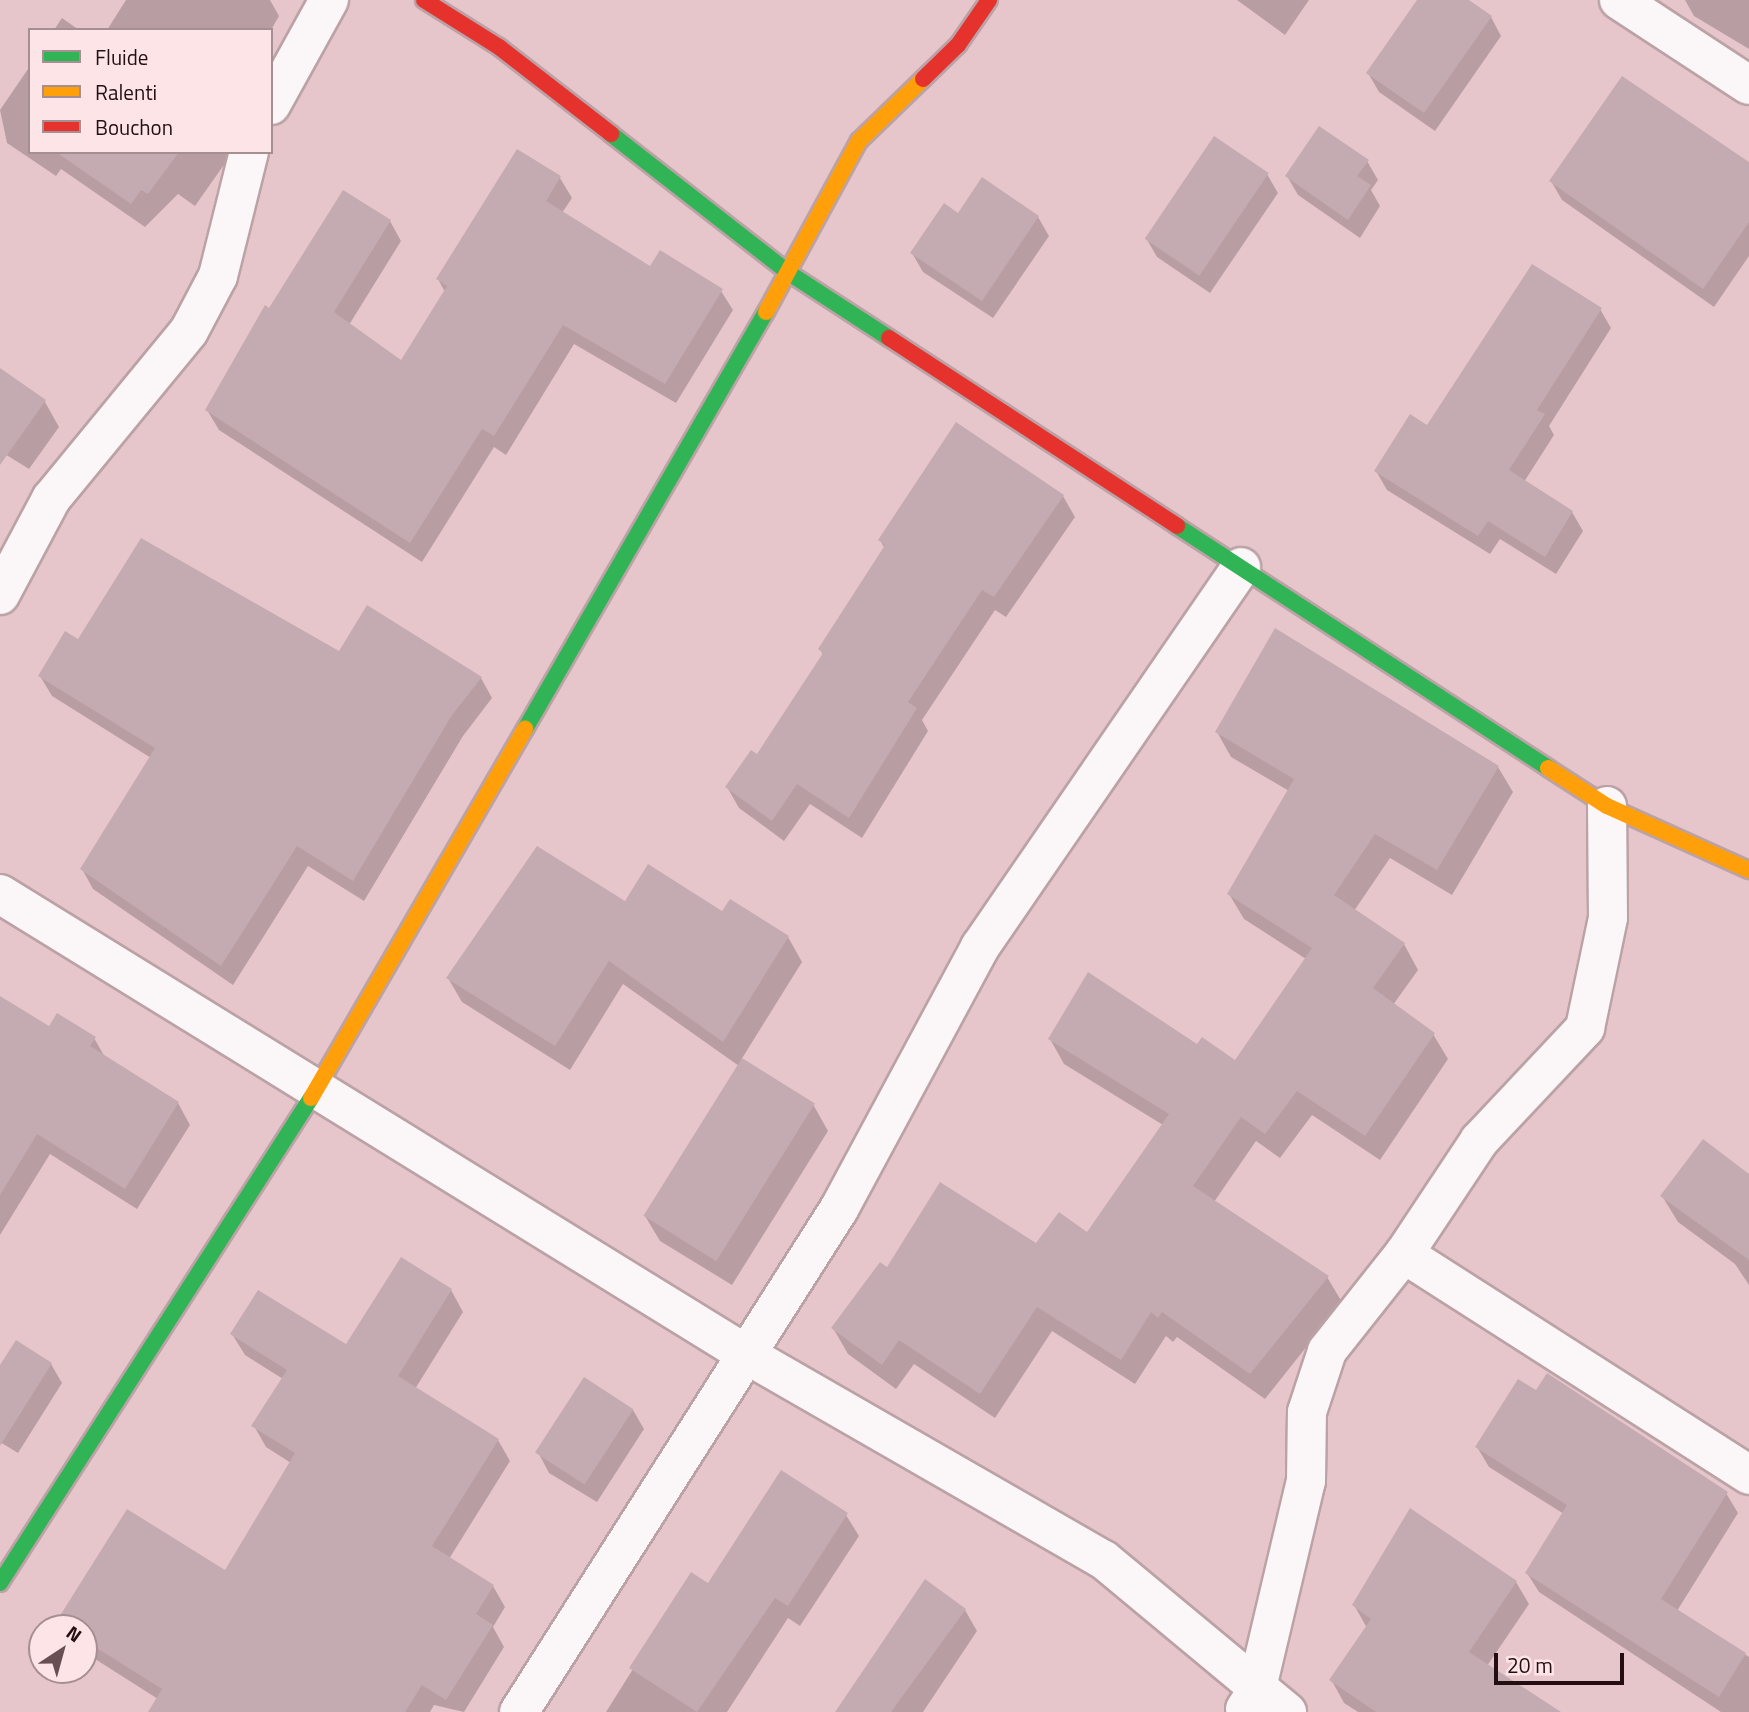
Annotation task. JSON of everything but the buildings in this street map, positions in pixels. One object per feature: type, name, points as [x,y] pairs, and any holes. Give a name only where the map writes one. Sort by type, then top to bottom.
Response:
[{"type":"street","points":[[273,101],[329,0]]},
{"type":"street","points":[[424,0],[499,47],[789,273],[1607,806],[1749,870]]},
{"type":"street","points":[[0,1583],[319,1086],[789,273],[859,141],[958,45],[989,0]]},
{"type":"street","points":[[1619,0],[1749,85]]},
{"type":"street","points":[[0,595],[51,499],[190,331],[218,276],[248,154]]},
{"type":"street","points":[[519,1712],[749,1356],[839,1209],[979,947],[1241,567]]},
{"type":"street","points":[[1262,1705],[1306,1481],[1307,1412],[1327,1351],[1404,1254],[1479,1141],[1586,1028],[1608,918],[1607,806]]},
{"type":"street","points":[[0,894],[319,1086],[749,1356],[1104,1560],[1262,1705]]},
{"type":"street","points":[[1404,1254],[1749,1475]]},
{"type":"traffic: fast","points":[[611,134],[789,273],[889,338]]},
{"type":"traffic: fast","points":[[525,729],[766,312]]},
{"type":"traffic: fast","points":[[1177,526],[1548,768]]},
{"type":"traffic: fast","points":[[0,1583],[311,1098]]},
{"type":"traffic: slow","points":[[766,312],[859,141],[923,79]]},
{"type":"traffic: slow","points":[[311,1098],[525,729]]},
{"type":"traffic: slow","points":[[1548,768],[1607,806],[1749,870]]},
{"type":"traffic: jam","points":[[424,0],[499,47],[611,134]]},
{"type":"traffic: jam","points":[[923,79],[958,45],[989,0]]},
{"type":"traffic: jam","points":[[889,338],[1177,526]]}]
